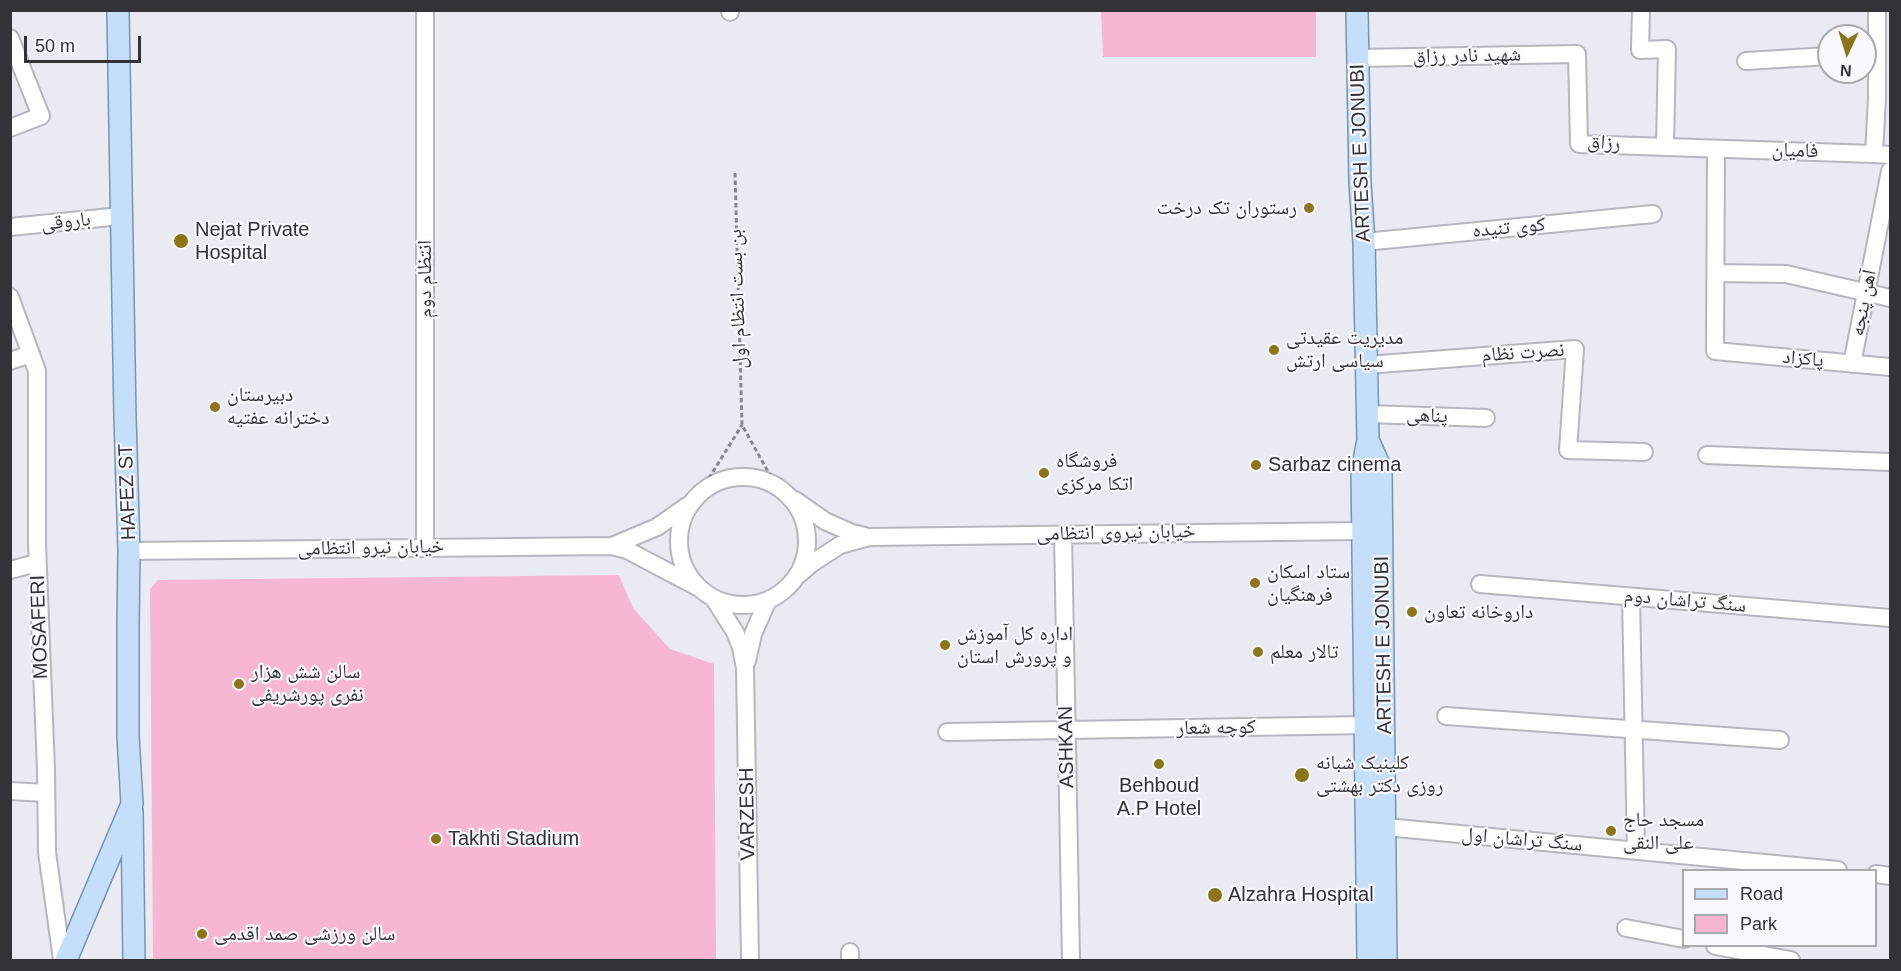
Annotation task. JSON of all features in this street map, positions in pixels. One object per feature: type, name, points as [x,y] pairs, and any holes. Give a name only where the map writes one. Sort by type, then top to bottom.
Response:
[{"type":"main road","name":"HAFEZ ST","points":[[64,960],[132,804],[128,736],[129,551],[118,10]]},
{"type":"main road","name":"ARTESH E JONUBI","points":[[1357,10],[1368,414],[1368,440],[1362,470],[1368,960]]},
{"type":"main road","name":"ARTESH E JONUBI","points":[[1368,440],[1381,469],[1386,960]]},
{"type":"main road","points":[[132,804],[134,960]]},
{"type":"street","name":"انتظام دوم","points":[[425,10],[425,548]]},
{"type":"street","points":[[1641,10],[1640,50],[1667,50],[1665,147]]},
{"type":"street","points":[[10,38],[41,116],[10,128]]},
{"type":"street","name":"شهید نادر رزاق","points":[[1358,58],[1577,54]]},
{"type":"street","name":"رزاق","points":[[1577,54],[1579,144],[1716,149]]},
{"type":"street","points":[[1746,61],[1817,57]]},
{"type":"street","points":[[1877,73],[1884,97],[1882,155]]},
{"type":"street","points":[[1716,149],[1716,273],[1786,274],[1890,298]]},
{"type":"street","name":"فامیان","points":[[1716,149],[1882,155]]},
{"type":"street","name":"آهن پنجه","points":[[1852,364],[1890,171]]},
{"type":"street","name":"کوی تنیده","points":[[1364,242],[1653,214]]},
{"type":"street","name":"باروقی","points":[[10,227],[121,216]]},
{"type":"street","name":"پاکزاد","points":[[1716,273],[1715,351],[1890,367]]},
{"type":"street","name":"MOSAFERI","points":[[10,297],[37,371],[37,563],[47,852],[64,960]]},
{"type":"street","name":"نصرت نظام","points":[[1366,365],[1575,349],[1568,450],[1644,452]]},
{"type":"street","points":[[10,361],[31,354]]},
{"type":"street","name":"پناهی","points":[[1368,414],[1486,418]]},
{"type":"street","points":[[1707,455],[1890,462]]},
{"type":"street","points":[[735,477],[753,477],[771,482],[781,489],[798,507],[805,524],[807,542],[804,560],[796,577],[784,590],[768,600],[750,604],[732,604],[714,599],[699,588],[687,574],[680,557],[678,539],[681,521],[689,504],[701,491],[717,481],[735,477]]},
{"type":"street","name":"خیابان نیروی انتظامی","points":[[781,489],[825,521],[852,533],[868,537],[1362,531]]},
{"type":"street","name":"خیابان نیرو انتظامی","points":[[612,546],[657,526],[689,504]]},
{"type":"street","name":"ASHKAN","points":[[1063,534],[1071,960]]},
{"type":"street","name":"خیابان نیروی انتظامی","points":[[796,577],[840,545],[868,537]]},
{"type":"street","name":"خیابان نیرو انتظامی","points":[[129,551],[612,546],[627,549],[699,588]]},
{"type":"street","points":[[10,570],[37,563]]},
{"type":"street","name":"سنگ تراشان دوم","points":[[1480,584],[1890,618]]},
{"type":"street","points":[[1631,597],[1636,851]]},
{"type":"street","name":"VARZESH","points":[[714,599],[735,632],[745,668],[750,960]]},
{"type":"street","name":"VARZESH","points":[[745,668],[753,634],[768,600]]},
{"type":"street","points":[[1446,716],[1780,740]]},
{"type":"street","name":"کوچه شعار","points":[[947,732],[1366,725]]},
{"type":"street","points":[[10,791],[46,793]]},
{"type":"street","name":"سنگ تراشان اول","points":[[1386,827],[1827,869]]},
{"type":"street","points":[[1626,928],[1682,939]]},
{"type":"street","points":[[1725,947],[1791,960]]},
{"type":"path","name":"بن بست انتظام اول","points":[[735,173],[742,424]]},
{"type":"path","points":[[701,491],[742,424],[781,489]]},
{"type":"green space","points":[[1101,11],[1316,11],[1316,57],[1103,57]]},
{"type":"green space","points":[[619,575],[633,608],[670,649],[714,664],[716,960],[153,960],[150,589],[158,580]]},
{"type":"place","name":"رستوران تک درخت","points":[[1309,208]]},
{"type":"place","name":"Nejat Private Hospital","points":[[181,241]]},
{"type":"place","name":"مدیریت عقیدتی سیاسی ارتش","points":[[1274,350]]},
{"type":"place","name":"دبیرستان دخترانه عفتیه","points":[[215,407]]},
{"type":"place","name":"Sarbaz cinema","points":[[1256,465]]},
{"type":"place","name":"فروشگاه اتکا مرکزی","points":[[1044,473]]},
{"type":"place","name":"ستاد اسکان فرهنگیان","points":[[1255,583]]},
{"type":"place","name":"داروخانه تعاون","points":[[1412,612]]},
{"type":"place","name":"اداره کل آموزش و پرورش استان","points":[[945,645]]},
{"type":"place","name":"تالار معلم","points":[[1258,652]]},
{"type":"place","name":"سالن شش هزار نفری پورشریفی","points":[[239,684]]},
{"type":"place","name":"Behboud A.P Hotel","points":[[1159,764]]},
{"type":"place","name":"کلینیک شبانه روزی دکتر بهشتی","points":[[1302,775]]},
{"type":"place","name":"مسجد حاج علی النقی","points":[[1611,831]]},
{"type":"place","name":"Takhti Stadium","points":[[436,839]]},
{"type":"place","name":"Alzahra Hospital","points":[[1215,895]]},
{"type":"place","name":"سالن ورزشی صمد اقدمی","points":[[202,934]]}]
